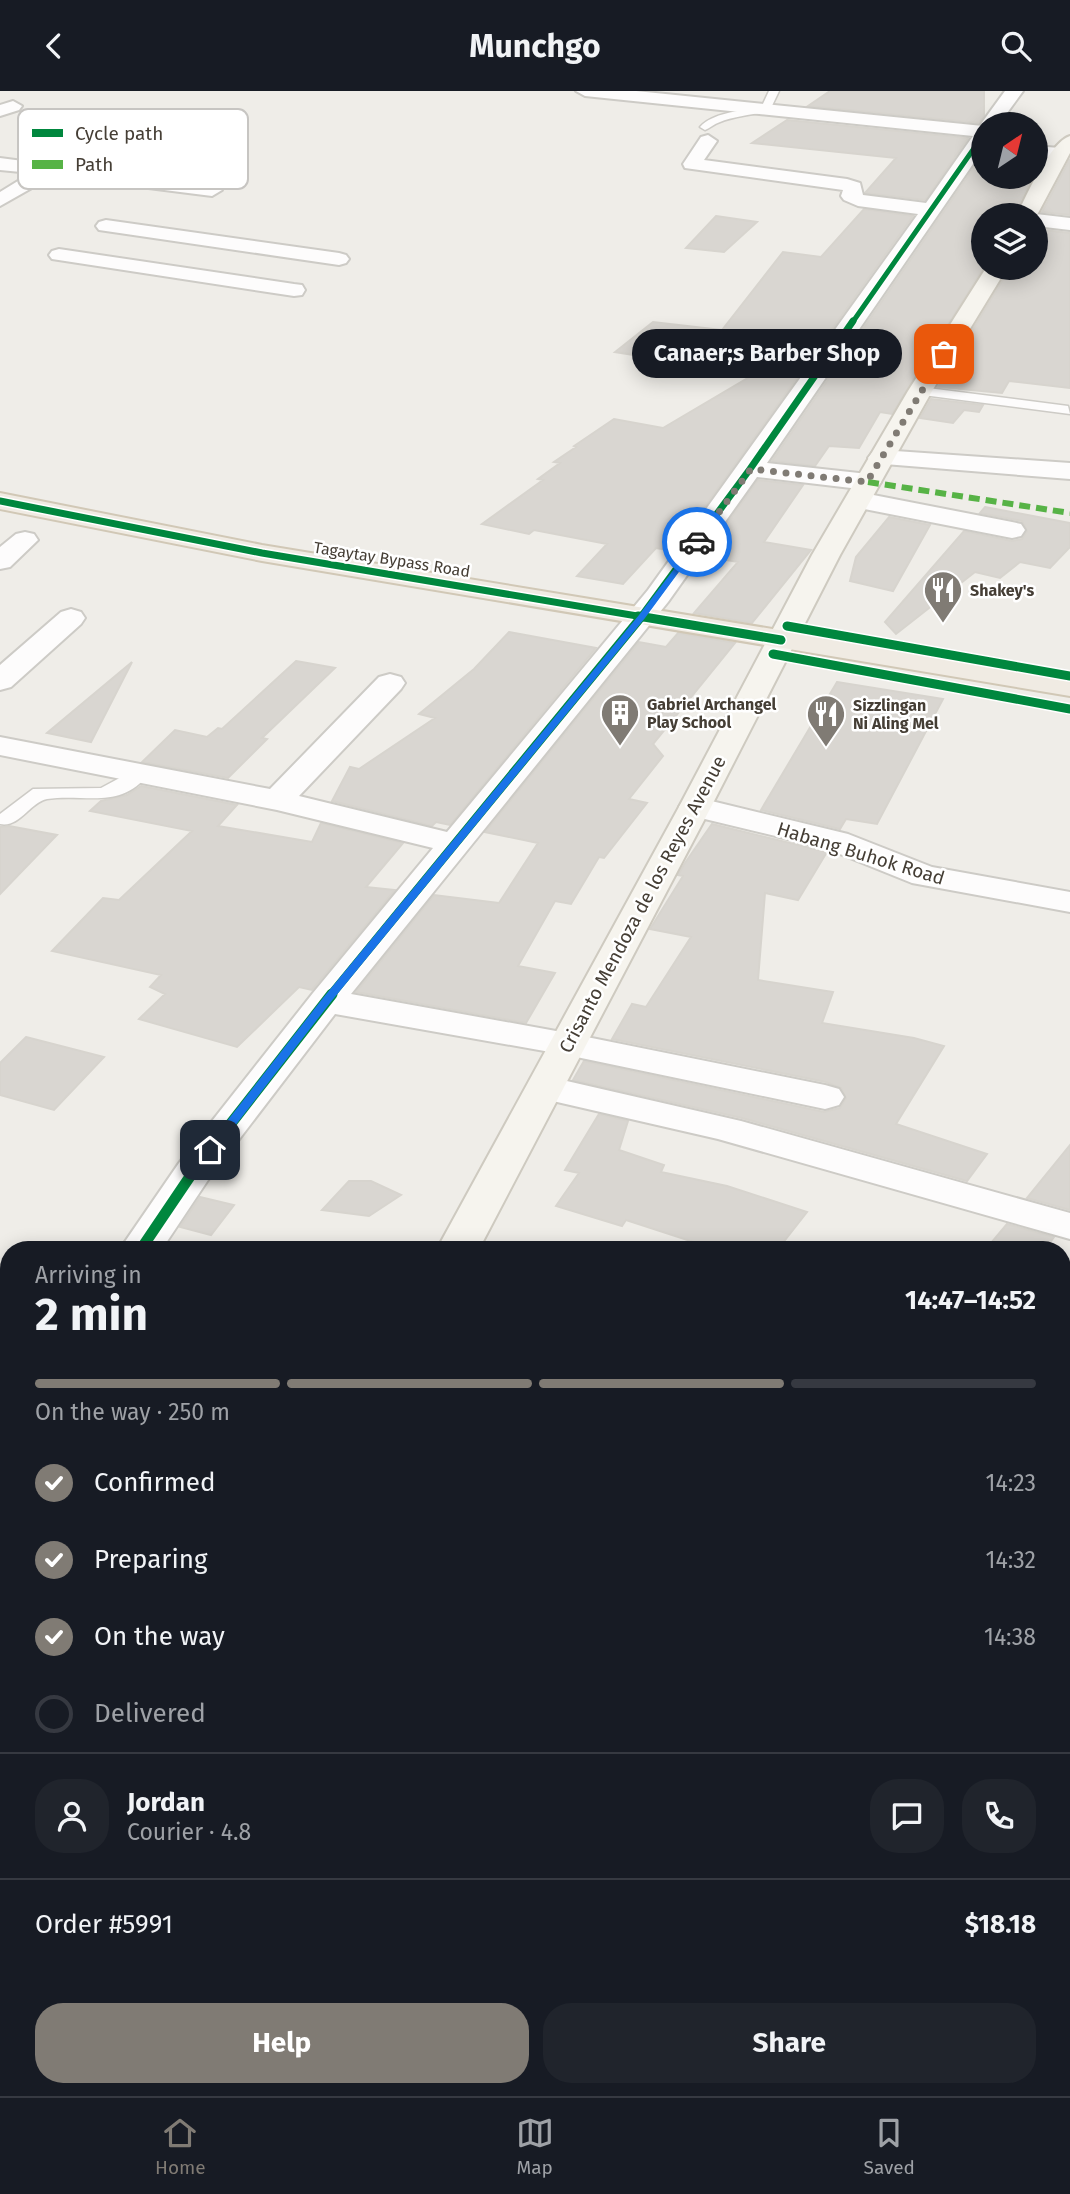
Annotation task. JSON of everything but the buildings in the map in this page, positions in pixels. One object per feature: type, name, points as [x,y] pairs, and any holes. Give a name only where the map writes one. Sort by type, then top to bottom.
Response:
[{"type":"main road","points":[[1034,203],[1065,148]]},
{"type":"main road","name":"Crisanto Mendoza de los Reyes Avenue","points":[[462,1241],[862,491],[989,280]]},
{"type":"main road","name":"Tagaytay Bypass Road","points":[[0,501],[262,553],[1070,687]]},
{"type":"street","points":[[585,91],[761,109],[971,138]]},
{"type":"street","points":[[999,112],[1014,91]]},
{"type":"street","points":[[706,134],[692,164],[847,185],[853,187],[851,196],[858,200],[932,210]]},
{"type":"street","points":[[146,1241],[193,1172],[326,1000],[642,616],[751,469],[971,155]]},
{"type":"street","points":[[0,165],[18,167]]},
{"type":"street","points":[[0,200],[19,189]]},
{"type":"street","points":[[149,199],[165,189]]},
{"type":"street","points":[[127,212],[51,261],[294,290]]},
{"type":"street","points":[[1048,221],[1070,224]]},
{"type":"street","points":[[94,233],[339,259]]},
{"type":"street","points":[[881,458],[1070,471]]},
{"type":"street","points":[[751,469],[862,491],[1012,530]]},
{"type":"street","points":[[0,561],[25,540]]},
{"type":"street","points":[[0,681],[71,618]]},
{"type":"street","points":[[277,800],[390,683]]},
{"type":"street","points":[[0,746],[277,800],[456,844]]},
{"type":"street","name":"Habang Buhok Road","points":[[695,807],[836,841],[924,876],[1070,902]]},
{"type":"street","points":[[326,1000],[567,1044],[825,1097]]},
{"type":"street","points":[[545,1088],[727,1129],[1070,1226]]},
{"type":"lane","points":[[706,134],[715,118],[750,114],[761,109],[774,91]]},
{"type":"lane","points":[[920,391],[1068,410]]},
{"type":"lane","points":[[5,819],[40,793],[103,794],[118,789],[140,773]]},
{"type":"marked path","points":[[868,482],[1070,513]]},
{"type":"cycle path","points":[[146,1241],[193,1172],[326,1001],[658,596],[971,153]]},
{"type":"cycle path","points":[[0,501],[262,553],[781,640]]},
{"type":"cycle path","points":[[787,626],[1070,676]]},
{"type":"cycle path","points":[[773,654],[1070,709]]},
{"type":"way so far","points":[[697,542],[751,469],[867,482],[944,354]]},
{"type":"place","name":"Canaer;s Barber Shop","points":[[944,354]]},
{"type":"place","name":"Shakey's","points":[[943,624]]},
{"type":"place","name":"Gabriel Archangel Play School","points":[[620,747]]},
{"type":"place","name":"Sizzlingan Ni Aling Mel","points":[[826,748]]},
{"type":"route","points":[[210,1150],[326,1000],[642,616],[697,542]]}]
